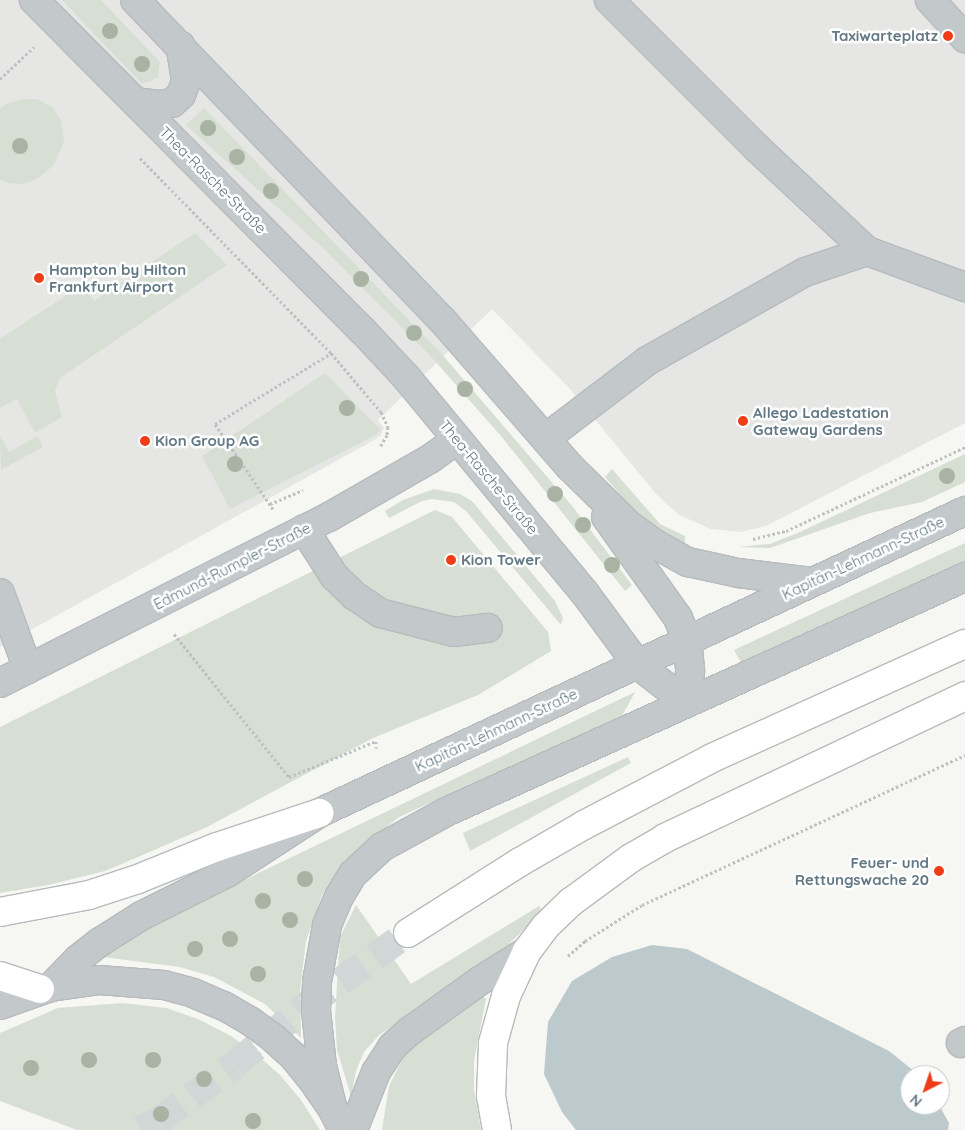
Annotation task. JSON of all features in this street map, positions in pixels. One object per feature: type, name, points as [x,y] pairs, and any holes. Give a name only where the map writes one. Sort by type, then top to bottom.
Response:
[{"type":"highway","points":[[408,933],[520,862],[618,807],[712,758],[965,644]]},
{"type":"highway","points":[[497,1130],[491,1096],[493,1043],[506,996],[527,951],[546,926],[571,902],[631,858],[665,838],[965,696]]},
{"type":"highway","points":[[0,912],[89,895],[138,879],[217,847],[319,813]]},
{"type":"highway","points":[[0,976],[45,988]]},
{"type":"street","name":"Thea-Rasche-Straße","points":[[34,0],[362,330],[458,439],[584,592],[637,664],[687,703]]},
{"type":"street","points":[[135,0],[444,321],[569,466],[665,597],[678,618],[687,640],[690,671],[687,703]]},
{"type":"street","points":[[609,0],[758,149],[867,251],[965,288]]},
{"type":"street","points":[[930,0],[965,38]]},
{"type":"street","name":"Thea-Rasche-Straße","points":[[135,102],[159,105],[172,103],[181,95],[186,81],[180,45]]},
{"type":"street","points":[[546,438],[647,361],[805,272],[867,251]]},
{"type":"street","name":"Edmund-Rumpler-Straße","points":[[0,683],[298,532],[430,459],[458,439]]},
{"type":"street","points":[[569,466],[629,525],[655,544],[688,562],[738,573],[811,582]]},
{"type":"street","name":"Kapitän-Lehmann-Straße","points":[[45,988],[100,942],[141,916],[226,873],[319,813],[811,582],[965,512]]},
{"type":"street","points":[[298,532],[334,576],[354,596],[380,612],[454,632],[488,628]]},
{"type":"street","points":[[338,1120],[318,1042],[317,982],[327,925],[339,897],[353,874],[382,847],[407,832],[965,577]]},
{"type":"street","points":[[0,593],[28,670]]},
{"type":"street","points":[[353,1130],[376,1072],[392,1047],[481,980],[527,951]]},
{"type":"street","points":[[0,1005],[45,988],[99,980],[164,985],[224,1006],[250,1021],[292,1056],[338,1120]]},
{"type":"path","points":[[0,80],[57,25]]},
{"type":"path","points":[[26,42],[40,56]]},
{"type":"path","points":[[137,155],[331,353],[382,412],[388,427],[387,435],[376,451]]},
{"type":"path","points":[[298,532],[215,424],[331,353],[362,330]]},
{"type":"path","points":[[750,540],[786,530],[965,447]]},
{"type":"path","points":[[152,606],[288,777],[376,741]]},
{"type":"path","points":[[567,958],[585,941],[642,905],[965,755]]},
{"type":"shaded area","points":[[0,0],[965,0],[965,423],[766,526],[740,532],[711,529],[679,515],[657,495],[570,389],[492,309],[378,420],[384,428],[381,435],[376,439],[0,647]]},
{"type":"shaded area","points":[[62,0],[101,0],[160,62],[158,77],[149,82],[141,83]]},
{"type":"shaded area","points":[[22,99],[37,99],[52,107],[61,120],[64,142],[54,164],[45,173],[35,180],[22,184],[8,183],[0,179],[0,109],[6,104]]},
{"type":"shaded area","points":[[204,108],[440,352],[573,507],[632,585],[625,591],[501,436],[434,360],[325,250],[186,125]]},
{"type":"shaded area","points":[[195,233],[227,265],[60,378],[55,391],[62,417],[35,433],[17,399],[0,408],[0,339],[82,285],[94,301]]},
{"type":"shaded area","points":[[325,373],[381,430],[374,436],[230,509],[202,456]]},
{"type":"shaded area","points":[[0,436],[9,452],[38,436],[43,447],[1,470]]},
{"type":"shaded area","points":[[965,454],[965,482],[922,502],[870,513],[770,548],[738,547],[770,544],[800,532]]},
{"type":"shaded area","points":[[612,469],[660,524],[685,536],[685,548],[668,539],[638,515],[605,477]]},
{"type":"shaded area","points":[[434,489],[460,494],[472,501],[555,601],[563,618],[561,625],[466,511],[454,502],[432,499],[422,501],[389,518],[385,511],[403,500]]},
{"type":"shaded area","points":[[435,510],[452,517],[548,632],[551,651],[478,695],[373,738],[207,827],[105,871],[48,885],[0,893],[0,727]]},
{"type":"shaded area","points":[[965,543],[965,563],[742,664],[734,650]]},
{"type":"shaded area","points":[[635,692],[622,716],[399,817],[345,860],[322,895],[306,941],[300,990],[301,1038],[265,1004],[214,977],[180,967],[103,957],[101,949]]},
{"type":"shaded area","points":[[628,757],[631,763],[470,851],[463,833]]},
{"type":"shaded area","points":[[356,905],[411,984],[539,906],[542,911],[509,944],[470,976],[379,1035],[364,1052],[356,1071],[351,1096],[337,1050],[335,1017],[340,937]]},
{"type":"shaded area","points":[[652,945],[687,949],[889,1051],[906,1065],[900,1065],[900,1115],[945,1115],[949,1123],[948,1130],[576,1130],[562,1112],[544,1074],[548,1022],[572,981],[612,957]]},
{"type":"shaded area","points":[[479,993],[486,999],[474,1060],[474,1089],[481,1130],[382,1130],[389,1086],[404,1056],[421,1036]]},
{"type":"shaded area","points":[[123,1003],[166,1008],[198,1019],[231,1036],[280,1075],[301,1100],[320,1130],[77,1130],[0,1101],[0,1033],[58,1008]]},
{"type":"tunnel","points":[[141,1130],[158,1121],[234,1065],[306,1006],[408,933]]},
{"type":"place","name":"Taxiwarteplatz","points":[[948,36]]},
{"type":"place","name":"Hampton by Hilton Frankfurt Airport","points":[[39,278]]},
{"type":"place","name":"Allego Ladestation Gateway Gardens","points":[[743,421]]},
{"type":"place","name":"Kion Group AG","points":[[145,441]]},
{"type":"place","name":"Kion Tower","points":[[451,560]]},
{"type":"place","name":"Feuer- und Rettungswache 20","points":[[939,871]]}]
